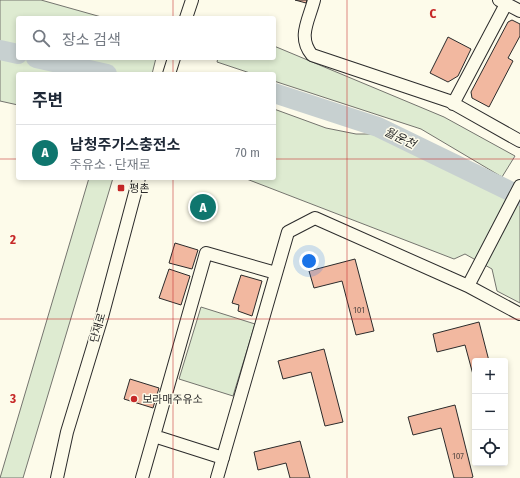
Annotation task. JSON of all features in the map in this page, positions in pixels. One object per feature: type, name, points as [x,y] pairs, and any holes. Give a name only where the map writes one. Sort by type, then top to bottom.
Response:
[{"type":"street","points":[[187,16],[192,0]]},
{"type":"street","points":[[314,0],[303,39],[306,48],[312,55],[453,104],[520,141]]},
{"type":"street","points":[[453,104],[502,2],[520,11]]},
{"type":"street","points":[[170,72],[173,60]]},
{"type":"street","name":"단재로","points":[[57,478],[67,432],[102,316],[138,180]]},
{"type":"street","points":[[468,286],[520,186]]},
{"type":"street","points":[[217,478],[288,232],[315,218],[468,286],[520,314]]},
{"type":"street","points":[[142,478],[206,253],[276,273]]},
{"type":"street","points":[[154,436],[223,458]]},
{"type":"green space","points":[[0,0],[41,0],[98,16],[16,16],[16,60],[156,60],[152,72],[16,72],[16,105],[0,101]]},
{"type":"green space","points":[[276,47],[444,117],[515,156],[502,177],[421,129],[276,82],[276,72],[247,72],[217,62],[218,60],[276,60]]},
{"type":"green space","points":[[276,110],[326,128],[356,134],[373,134],[435,163],[497,188],[520,201],[520,303],[497,291],[492,269],[465,254],[454,259],[249,180],[276,180]]},
{"type":"green space","points":[[88,180],[112,180],[23,478],[0,478]]},
{"type":"green space","points":[[201,307],[255,324],[233,396],[179,379]]},
{"type":"building","points":[[295,0],[307,0],[306,3]]},
{"type":"building","points":[[512,20],[520,24],[520,36],[508,58],[513,61],[489,107],[472,98],[471,92],[508,22]]},
{"type":"building","points":[[448,37],[471,49],[458,76],[448,82],[430,73]]},
{"type":"building","points":[[175,243],[198,250],[192,269],[169,263]]},
{"type":"building","points":[[355,259],[374,331],[356,335],[342,281],[314,288],[309,271]]},
{"type":"building","points":[[169,269],[190,276],[181,305],[159,298]]},
{"type":"building","points":[[241,275],[262,281],[252,316],[238,311],[239,305],[232,303]]},
{"type":"building","points":[[479,322],[488,358],[472,358],[472,371],[465,345],[437,352],[433,334]]},
{"type":"building","points":[[324,349],[343,422],[325,426],[311,372],[283,379],[278,361]]},
{"type":"building","points":[[130,379],[159,388],[153,408],[124,399]]},
{"type":"building","points":[[455,405],[473,477],[471,478],[454,478],[441,428],[413,435],[408,417]]},
{"type":"building","points":[[300,441],[310,478],[290,478],[286,463],[258,470],[254,452]]},
{"type":"waterway","name":"월운천","points":[[0,50],[16,54]]},
{"type":"waterway","name":"월운천","points":[[45,60],[98,72]]},
{"type":"waterway","name":"월운천","points":[[276,94],[378,127],[520,196]]},
{"type":"place","name":"평촌","points":[[121,188]]},
{"type":"place","name":"남청주가스충전소","points":[[203,207]]},
{"type":"place","name":"보라매주유소","points":[[134,399]]}]
